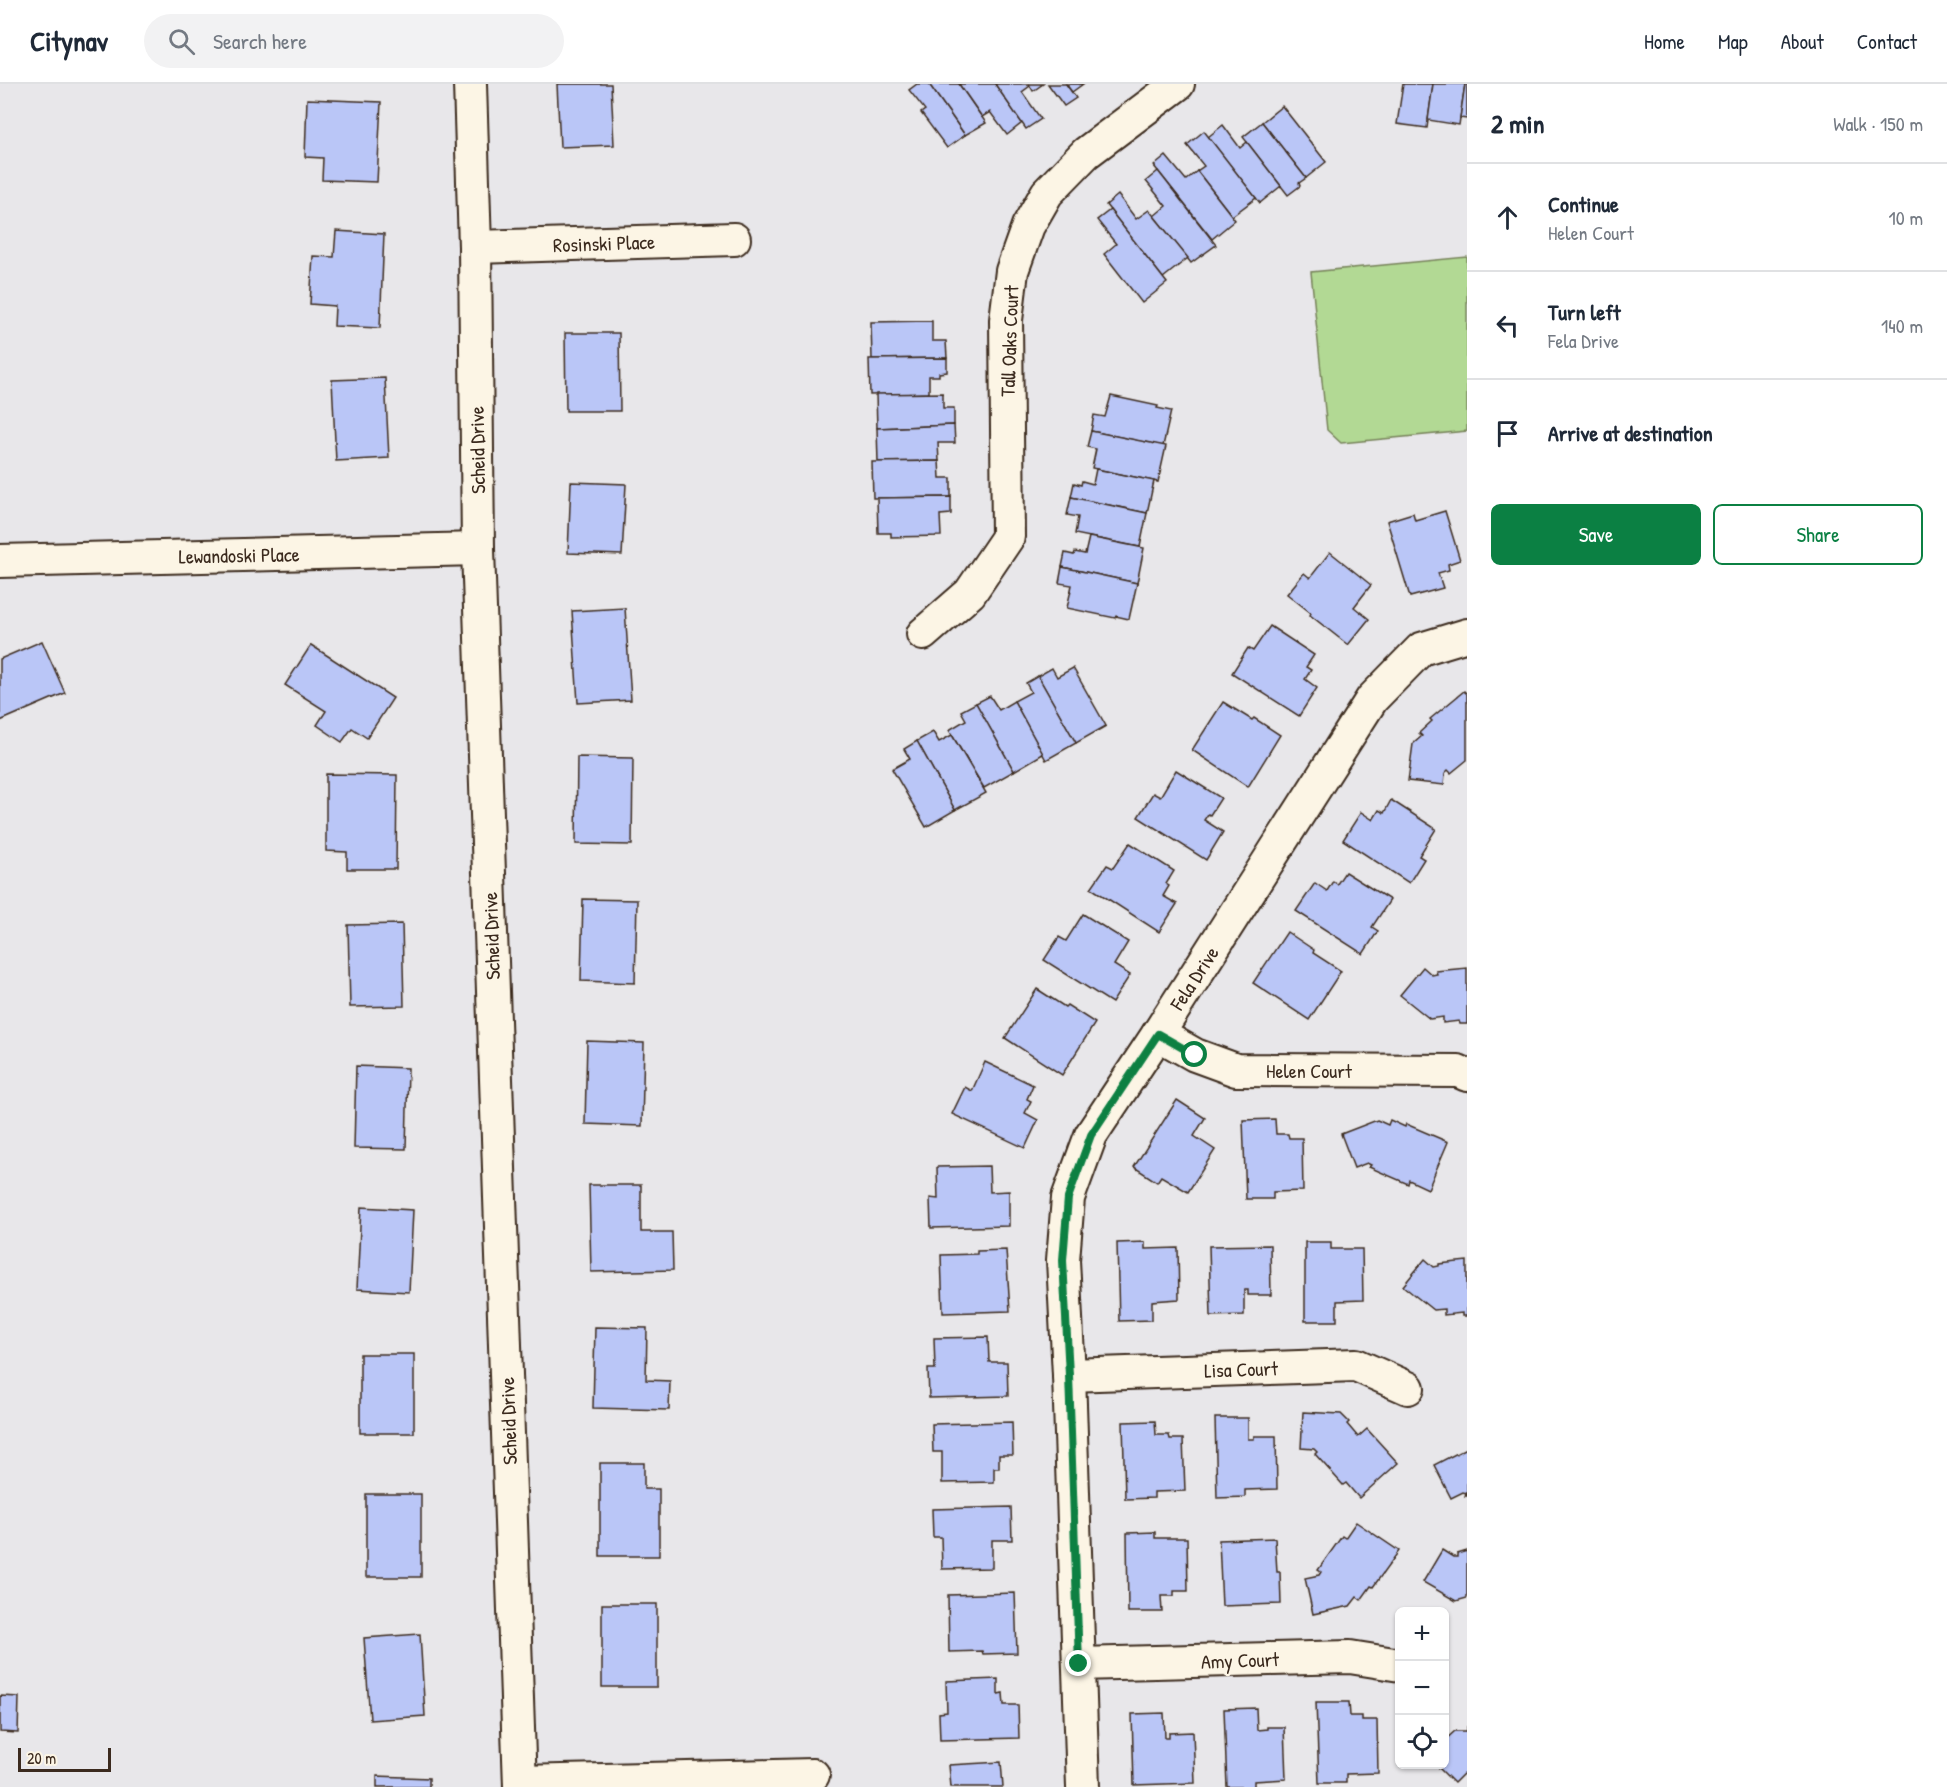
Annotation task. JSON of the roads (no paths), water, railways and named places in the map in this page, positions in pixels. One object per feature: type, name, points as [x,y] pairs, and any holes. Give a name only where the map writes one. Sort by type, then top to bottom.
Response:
[{"type":"street","name":"Scheid Drive","points":[[470,84],[475,248],[478,549],[520,1785]]},
{"type":"street","name":"Tall Oaks Court","points":[[923,634],[970,593],[1008,537],[1006,320],[1012,271],[1028,226],[1047,193],[1086,153],[1178,84]]},
{"type":"street","name":"Rosinski Place","points":[[475,248],[734,239]]},
{"type":"street","name":"Lewandoski Place","points":[[0,561],[478,549]]},
{"type":"street","name":"Fela Drive","points":[[1083,1787],[1063,1260],[1068,1198],[1091,1135],[1372,699],[1421,649],[1467,635]]},
{"type":"street","name":"Helen Court","points":[[1158,1034],[1195,1055],[1236,1070],[1458,1071],[1467,1075]]},
{"type":"street","name":"Lisa Court","points":[[1069,1375],[1356,1365],[1408,1388]]},
{"type":"street","name":"Amy Court","points":[[1079,1664],[1350,1657],[1395,1664]]},
{"type":"street","points":[[520,1785],[813,1775]]}]
